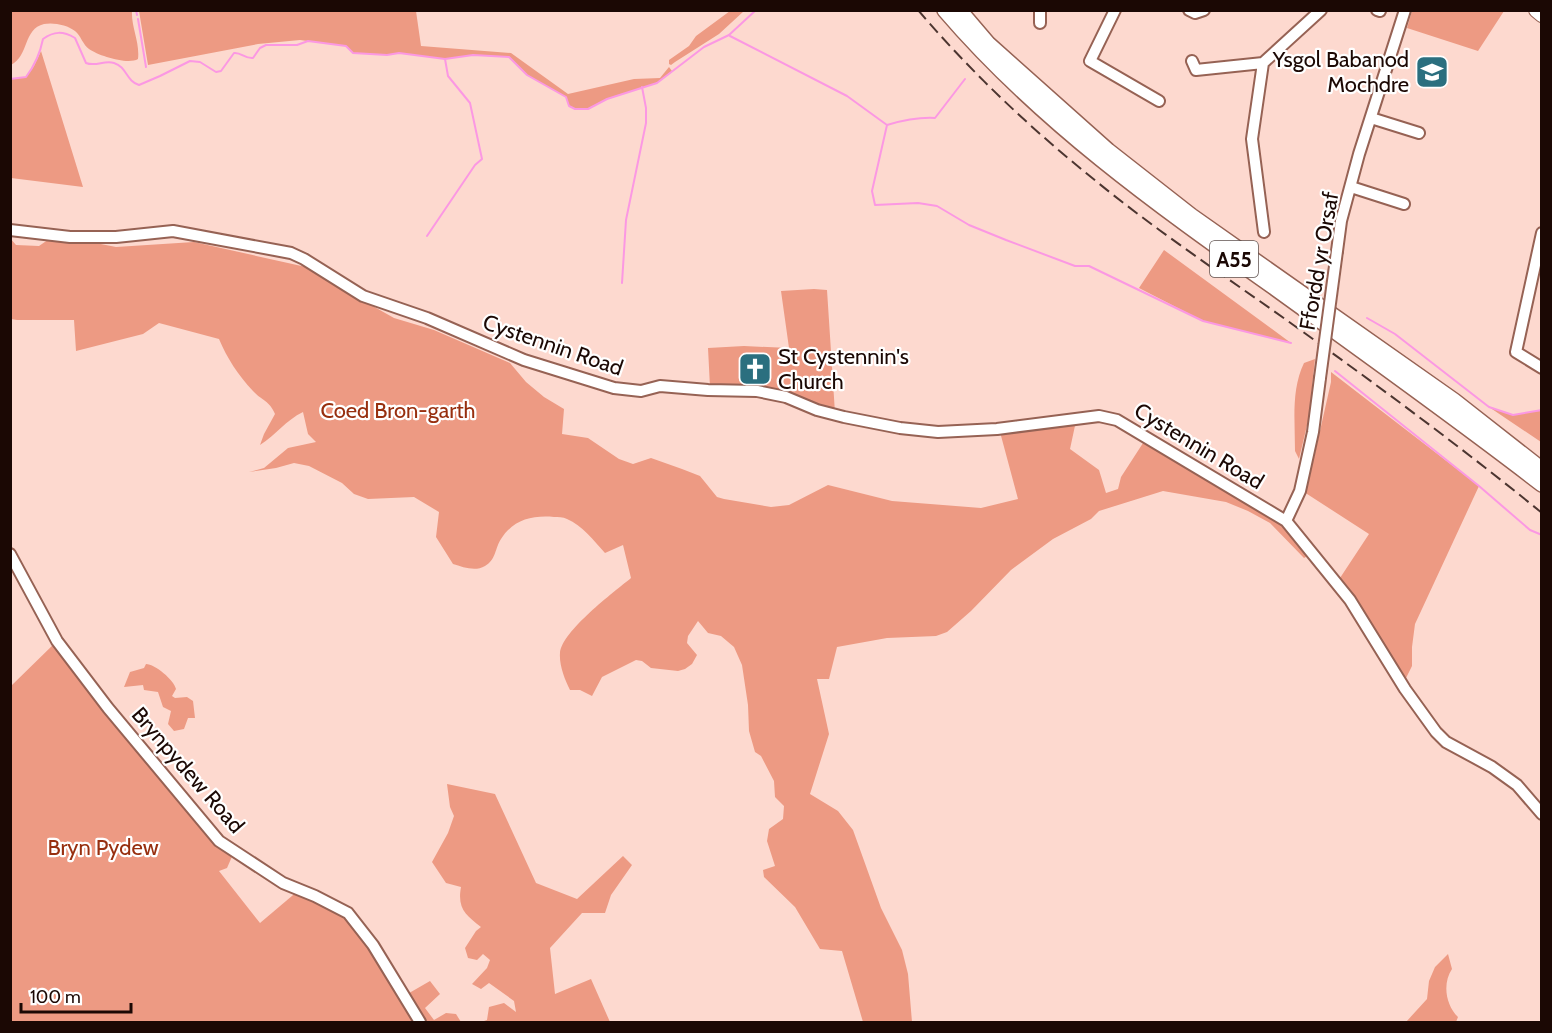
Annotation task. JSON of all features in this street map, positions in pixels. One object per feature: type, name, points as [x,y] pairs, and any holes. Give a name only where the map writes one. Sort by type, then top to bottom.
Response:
[{"type":"highway","name":"A55","points":[[945,10],[968,38],[1023,92],[1064,129],[1160,207],[1443,408],[1542,484]]},
{"type":"highway","name":"A55","points":[[959,10],[988,44],[1108,151],[1191,216],[1454,401],[1542,470]]},
{"type":"main road","points":[[1536,10],[1542,15]]},
{"type":"street","points":[[1040,10],[1040,23]]},
{"type":"street","points":[[1189,10],[1195,14],[1204,10]]},
{"type":"street","points":[[1192,61],[1196,70],[1263,63],[1321,10]]},
{"type":"street","name":"Ffordd yr Orsaf","points":[[1286,521],[1300,491],[1313,432],[1341,221],[1405,10]]},
{"type":"street","points":[[1114,11],[1090,62],[1159,102]]},
{"type":"street","points":[[1263,63],[1252,139],[1264,232]]},
{"type":"street","points":[[1371,118],[1419,133]]},
{"type":"street","points":[[1352,187],[1404,204]]},
{"type":"street","name":"Cystennin Road","points":[[10,230],[70,237],[116,237],[172,231],[291,254],[304,259],[363,296],[427,318],[524,360],[614,388],[641,391],[660,386],[757,391],[786,397],[817,410],[844,417],[900,428],[938,432],[997,429],[1099,416],[1108,418],[1125,425],[1286,521]]},
{"type":"street","points":[[1542,233],[1516,352],[1542,368]]},
{"type":"street","points":[[1286,521],[1350,600],[1436,732],[1446,742],[1492,767],[1517,785],[1542,814]]},
{"type":"street","name":"Brynpydew Road","points":[[10,554],[57,641],[108,708],[219,841],[283,883],[348,913],[373,945],[420,1023]]},
{"type":"green space","points":[[11,10],[132,11],[138,59],[128,61],[114,59],[94,52],[72,29],[48,23],[33,31],[21,56],[11,65]]},
{"type":"green space","points":[[1412,10],[1504,11],[1478,51],[1407,28]]},
{"type":"green space","points":[[139,11],[416,11],[421,46],[511,53],[568,94],[634,79],[660,78],[669,67],[672,71],[657,83],[607,99],[589,108],[575,109],[569,106],[566,97],[527,75],[509,57],[473,55],[445,59],[399,53],[387,55],[353,53],[346,46],[300,40],[258,44],[148,65]]},
{"type":"green space","points":[[730,11],[744,11],[719,34],[671,65],[669,64],[669,60],[689,46],[696,36]]},
{"type":"green space","points":[[41,51],[83,187],[11,178],[11,79],[26,77]]},
{"type":"green space","name":"Coed Bron-garth","points":[[55,235],[116,247],[194,242],[306,267],[394,318],[434,330],[510,363],[526,382],[544,397],[564,409],[562,434],[588,438],[619,459],[633,464],[651,458],[700,476],[717,497],[724,499],[771,507],[789,505],[828,485],[892,501],[981,508],[1018,499],[1000,432],[1076,421],[1070,449],[1099,470],[1106,493],[1118,489],[1121,477],[1145,440],[1288,527],[1311,554],[1304,558],[1270,523],[1248,511],[1226,502],[1163,491],[1099,511],[1091,519],[1053,539],[1011,570],[947,632],[936,636],[887,638],[837,647],[829,679],[817,679],[829,734],[810,794],[838,811],[853,830],[881,908],[902,950],[908,974],[912,1022],[863,1022],[842,951],[820,949],[795,907],[764,877],[763,870],[775,866],[767,841],[769,829],[783,819],[784,806],[775,797],[774,781],[761,756],[755,752],[749,731],[742,665],[734,647],[721,636],[708,633],[698,621],[688,636],[687,643],[697,655],[692,664],[685,669],[678,671],[651,668],[642,661],[636,660],[602,677],[592,696],[580,690],[570,690],[560,662],[563,644],[590,612],[631,578],[623,545],[605,553],[578,525],[565,518],[531,518],[511,527],[501,539],[489,563],[477,569],[469,568],[453,564],[436,537],[439,512],[414,497],[368,499],[354,494],[342,483],[309,466],[294,463],[249,472],[264,468],[288,448],[316,442],[308,434],[303,412],[260,445],[275,414],[238,373],[219,339],[159,323],[143,334],[76,351],[74,320],[11,319],[10,238],[16,245],[39,246]]},
{"type":"green space","points":[[1164,250],[1291,343],[1203,321],[1139,288]]},
{"type":"green space","points":[[827,290],[835,413],[818,407],[710,387],[708,348],[744,346],[789,348],[781,291]]},
{"type":"green space","points":[[1315,359],[1309,417],[1299,459],[1295,451],[1297,384],[1304,363]]},
{"type":"green space","points":[[1331,372],[1479,486],[1415,624],[1412,666],[1405,680],[1340,578],[1369,534],[1304,492],[1308,484],[1331,382]]},
{"type":"green space","points":[[1489,407],[1513,415],[1541,410],[1541,442]]},
{"type":"green space","name":"Bryn Pydew","points":[[57,641],[234,852],[227,868],[219,871],[260,923],[299,890],[340,907],[404,996],[430,981],[440,994],[425,1008],[434,1020],[446,1013],[456,1014],[461,1022],[11,1022],[11,686]]},
{"type":"green space","points":[[146,664],[159,670],[172,681],[176,689],[172,696],[187,697],[193,701],[195,718],[188,718],[184,729],[174,731],[168,724],[171,711],[163,707],[158,692],[144,690],[143,685],[124,687],[130,672],[144,668]]},
{"type":"green space","points":[[447,784],[495,794],[536,883],[577,899],[623,856],[632,865],[611,895],[605,913],[582,913],[550,948],[555,994],[591,979],[610,1022],[481,1022],[487,1020],[489,1007],[504,1003],[516,1012],[514,1001],[489,983],[481,989],[472,984],[487,968],[490,960],[483,954],[477,960],[468,958],[465,948],[481,927],[464,911],[460,901],[461,887],[446,883],[432,862],[448,833],[454,816],[450,807]]},
{"type":"green space","points":[[1448,954],[1452,969],[1446,988],[1448,1000],[1458,1017],[1456,1022],[1406,1022],[1427,999],[1429,981],[1435,967]]},
{"type":"waterway","points":[[136,10],[137,15]]},
{"type":"waterway","points":[[10,79],[26,77],[37,59],[43,39],[55,33],[63,33],[75,38],[86,63],[114,63],[139,85],[190,61],[200,62],[216,72],[221,71],[234,53],[253,58],[260,48],[266,45],[297,45],[308,41],[346,46],[353,53],[387,55],[399,53],[445,59],[473,55],[509,57],[527,75],[566,97],[569,106],[575,109],[588,109],[607,99],[657,83],[704,47],[729,35],[756,10]]},
{"type":"waterway","points":[[138,19],[146,67]]},
{"type":"waterway","points":[[730,36],[847,96],[887,125],[872,191],[875,205],[918,203],[937,206],[969,225],[1006,240],[1075,266],[1089,266],[1203,321],[1291,343]]},
{"type":"waterway","points":[[427,236],[475,165],[482,159],[470,103],[448,76],[445,59]]},
{"type":"waterway","points":[[887,125],[911,119],[935,118],[965,79]]},
{"type":"waterway","points":[[622,283],[626,220],[646,123],[642,87]]},
{"type":"waterway","points":[[1367,318],[1395,334],[1489,407],[1513,415],[1542,410]]},
{"type":"waterway","points":[[1335,371],[1479,486],[1530,530],[1542,535]]},
{"type":"waterway","points":[[1542,421],[1542,442]]},
{"type":"railway","points":[[918,10],[1001,98],[1115,197],[1387,393],[1542,513]]},
{"type":"place","name":"Ysgol Babanod Mochdre","points":[[1432,72]]},
{"type":"place","name":"St Cystennin's Church","points":[[755,369]]}]
